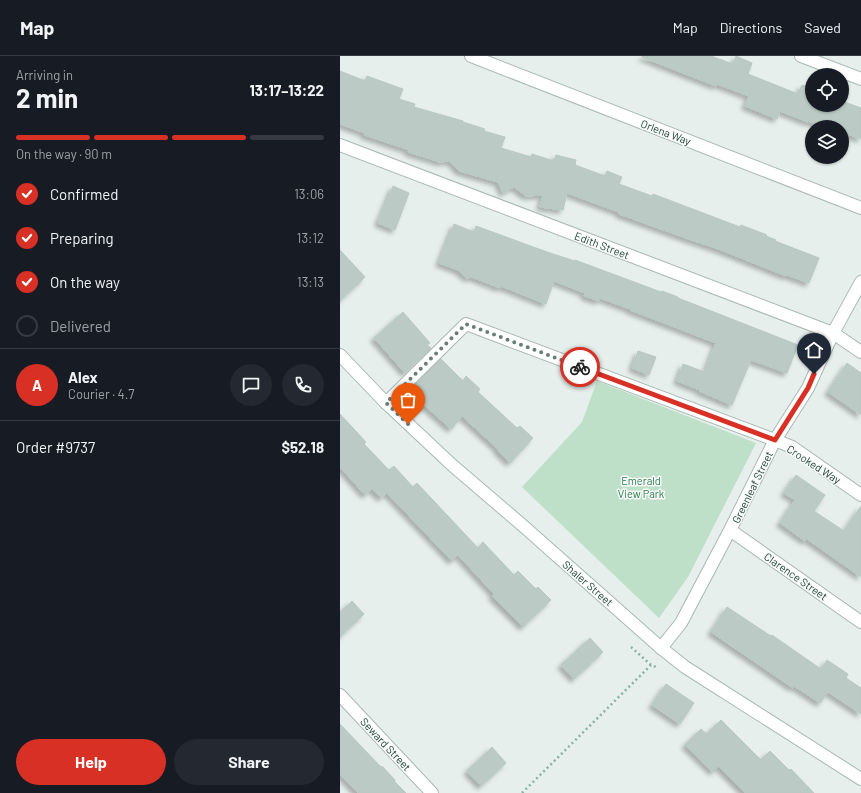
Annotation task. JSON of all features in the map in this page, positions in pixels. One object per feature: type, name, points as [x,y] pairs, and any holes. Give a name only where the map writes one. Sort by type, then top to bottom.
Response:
[{"type":"street","name":"Orlena Way","points":[[471,56],[861,208]]},
{"type":"street","points":[[800,56],[861,79]]},
{"type":"street","name":"Edith Street","points":[[340,145],[833,333],[861,352]]},
{"type":"street","name":"Greenleaf Street","points":[[661,648],[681,622],[730,530],[775,440],[808,388],[833,333],[861,282]]},
{"type":"street","name":"Crooked Way","points":[[386,403],[466,324],[792,447],[861,495]]},
{"type":"street","name":"Shaler Street","points":[[340,355],[386,403],[452,465],[527,529],[661,648],[685,667],[861,779]]},
{"type":"street","name":"Clarence Street","points":[[730,530],[861,622]]},
{"type":"street","name":"Seward Street","points":[[340,695],[432,793]]},
{"type":"path","points":[[631,647],[651,665],[662,670]]},
{"type":"path","points":[[522,793],[651,665]]},
{"type":"green space","name":"Emerald View Park","points":[[597,381],[756,443],[688,577],[659,618],[522,487],[582,422]]},
{"type":"building","points":[[711,56],[733,64],[736,56],[752,63],[748,74],[798,94],[802,85],[805,86],[805,112],[849,112],[849,104],[861,108],[861,139],[849,135],[849,120],[805,121],[780,111],[777,119],[745,106],[749,96],[717,84],[716,86],[642,57]]},
{"type":"building","points":[[340,71],[365,81],[367,76],[403,89],[399,99],[415,104],[414,107],[463,121],[485,129],[484,131],[505,137],[501,148],[531,157],[532,154],[554,161],[556,155],[576,160],[575,165],[605,176],[607,171],[622,177],[619,184],[652,196],[653,194],[740,227],[741,225],[767,235],[766,236],[776,240],[775,241],[819,258],[809,283],[787,275],[786,276],[721,250],[619,214],[619,212],[567,193],[563,210],[540,207],[543,195],[526,196],[514,187],[503,193],[498,182],[459,171],[450,161],[439,162],[364,135],[365,133],[340,124]]},
{"type":"building","points":[[393,186],[409,193],[395,230],[378,223]]},
{"type":"building","points":[[454,224],[474,232],[476,226],[547,252],[575,260],[678,297],[798,345],[787,373],[751,360],[732,405],[699,391],[700,390],[677,381],[683,364],[705,372],[716,343],[600,298],[599,301],[584,296],[585,293],[554,281],[546,304],[501,286],[500,288],[472,277],[467,278],[458,270],[439,263]]},
{"type":"building","points":[[340,250],[365,277],[340,301]]},
{"type":"building","points":[[403,312],[430,343],[427,345],[431,348],[405,373],[374,338]]},
{"type":"building","points":[[638,351],[656,357],[649,375],[632,368]]},
{"type":"building","points":[[441,359],[463,381],[466,376],[480,389],[478,392],[517,428],[520,426],[533,438],[510,463],[497,450],[498,449],[462,416],[451,429],[423,404],[418,388],[415,385]]},
{"type":"building","points":[[847,363],[861,373],[861,415],[828,392]]},
{"type":"building","points":[[340,414],[366,442],[364,444],[389,470],[394,466],[413,487],[417,483],[478,548],[483,542],[514,575],[518,571],[536,589],[538,587],[551,600],[523,627],[492,596],[494,594],[458,555],[452,561],[387,493],[381,498],[372,489],[365,495],[340,467]]},
{"type":"building","points":[[796,475],[825,495],[814,511],[844,531],[861,506],[861,577],[807,539],[805,541],[780,523],[795,500],[784,493]]},
{"type":"building","points":[[352,601],[364,614],[340,637],[340,613]]},
{"type":"building","points":[[727,607],[771,636],[772,635],[821,669],[827,660],[848,674],[846,678],[861,688],[861,714],[828,692],[820,703],[794,686],[793,688],[711,632]]},
{"type":"building","points":[[590,638],[603,652],[574,679],[561,665]]},
{"type":"building","points":[[666,684],[694,703],[680,724],[652,705]]},
{"type":"building","points":[[721,720],[761,760],[770,751],[789,770],[791,769],[814,793],[745,793],[718,766],[713,772],[685,745],[701,729],[707,734]]},
{"type":"building","points":[[340,724],[381,767],[382,766],[406,793],[358,793],[340,774]]},
{"type":"building","points":[[492,747],[506,763],[481,786],[467,771]]},
{"type":"way so far","points":[[408,424],[386,403],[466,324],[580,367]]},
{"type":"route","points":[[580,367],[775,440],[808,388],[814,374]]}]
